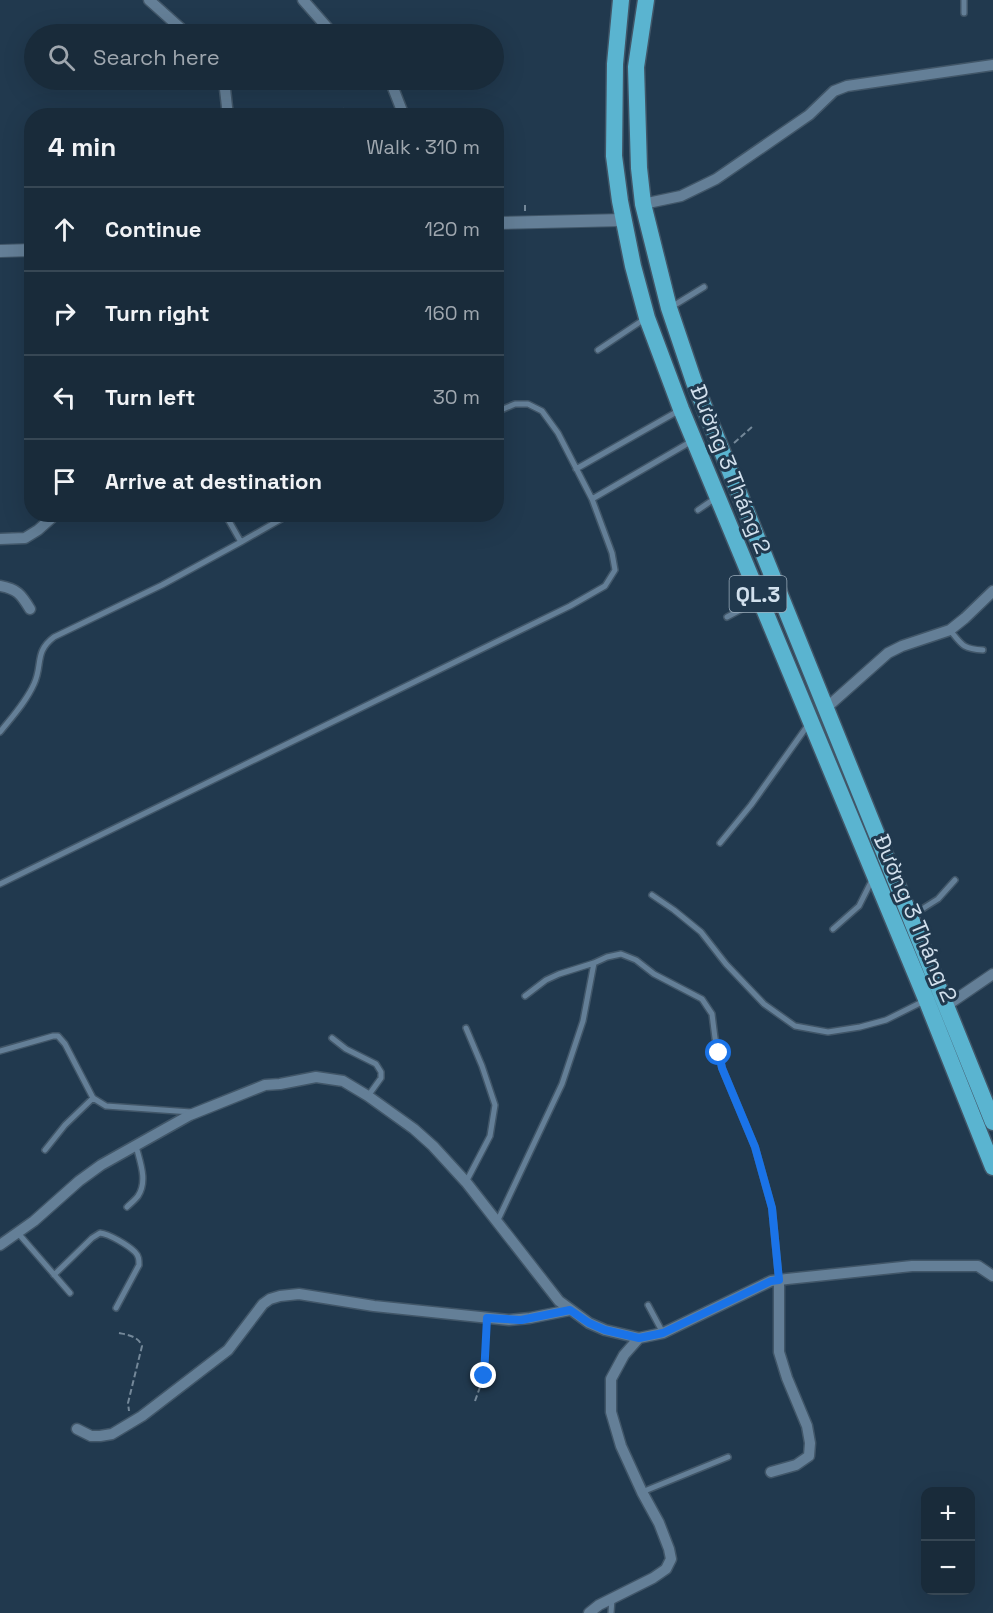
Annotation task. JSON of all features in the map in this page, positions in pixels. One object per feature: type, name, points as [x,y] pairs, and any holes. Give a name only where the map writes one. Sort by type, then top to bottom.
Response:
[{"type":"highway","name":"Đường 3 Tháng 2","points":[[621,0],[615,76],[614,156],[623,220],[647,318],[681,409],[926,999],[993,1167]]},
{"type":"highway","name":"Đường 3 Tháng 2","points":[[645,0],[636,68],[639,168],[643,204],[669,308],[694,382],[993,1122]]},
{"type":"highway","points":[[620,201],[643,204]]},
{"type":"street","points":[[149,0],[176,24]]},
{"type":"street","points":[[303,0],[324,24]]},
{"type":"street","points":[[643,204],[681,196],[716,179],[809,115],[834,91],[847,86],[993,65]]},
{"type":"street","points":[[225,90],[227,108]]},
{"type":"street","points":[[394,90],[401,108]]},
{"type":"street","points":[[504,223],[623,220]]},
{"type":"street","points":[[0,251],[24,250]]},
{"type":"street","points":[[0,539],[25,538],[47,522]]},
{"type":"street","points":[[0,586],[13,588],[30,609]]},
{"type":"street","points":[[825,709],[888,653],[950,630],[993,591]]},
{"type":"street","points":[[945,1002],[993,974]]},
{"type":"street","points":[[0,1245],[101,1165],[195,1112],[265,1084],[280,1084],[316,1077],[343,1081],[368,1096],[434,1146],[466,1182],[559,1301],[589,1323],[605,1330],[639,1338],[663,1333],[771,1281],[912,1266],[978,1266],[993,1276]]},
{"type":"street","points":[[771,1472],[796,1465],[809,1456],[810,1443],[807,1426],[778,1352],[779,1280]]},
{"type":"street","points":[[77,1430],[91,1436],[100,1436],[112,1434],[132,1423],[228,1350],[263,1304],[280,1296],[298,1294],[374,1306],[521,1320],[570,1310]]},
{"type":"street","points":[[589,1613],[599,1605],[653,1578],[666,1569],[671,1559],[659,1523],[621,1446],[611,1412],[611,1379],[624,1355],[639,1338]]},
{"type":"lane","points":[[964,0],[964,13]]},
{"type":"lane","points":[[669,308],[704,287]]},
{"type":"lane","points":[[598,350],[647,318]]},
{"type":"lane","points":[[0,884],[560,611],[605,586],[615,570],[608,542],[592,499],[558,433],[542,411],[528,404],[515,404],[504,409]]},
{"type":"lane","points":[[576,469],[681,409]]},
{"type":"lane","points":[[592,499],[694,440]]},
{"type":"lane","points":[[698,510],[718,496]]},
{"type":"lane","points":[[230,522],[241,542]]},
{"type":"lane","points":[[0,732],[20,707],[35,682],[45,643],[162,585],[276,522]]},
{"type":"lane","points":[[727,617],[761,600]]},
{"type":"lane","points":[[950,630],[962,646],[983,650]]},
{"type":"lane","points":[[720,843],[751,805],[811,721]]},
{"type":"lane","points":[[832,929],[859,906],[874,876]]},
{"type":"lane","points":[[910,917],[938,898],[955,880]]},
{"type":"lane","points":[[652,895],[701,932],[726,964],[764,1004],[795,1026],[828,1032],[860,1027],[886,1020],[926,999],[945,1002]]},
{"type":"lane","points":[[525,996],[546,980],[559,974],[621,954],[636,960],[654,974],[702,999],[712,1014],[722,1068],[755,1147],[772,1208],[779,1280]]},
{"type":"lane","points":[[497,1222],[562,1084],[584,1021],[594,963]]},
{"type":"lane","points":[[466,1028],[495,1105],[490,1136],[466,1182]]},
{"type":"lane","points":[[0,1051],[58,1036],[93,1098],[105,1106],[195,1112]]},
{"type":"lane","points":[[332,1038],[346,1049],[380,1067],[381,1078],[368,1096]]},
{"type":"lane","points":[[45,1150],[65,1125],[93,1098]]},
{"type":"lane","points":[[127,1207],[138,1196],[143,1182],[136,1145]]},
{"type":"lane","points":[[18,1233],[70,1293]]},
{"type":"lane","points":[[54,1275],[92,1238],[100,1233],[107,1234],[135,1252],[139,1259],[139,1265],[116,1308]]},
{"type":"lane","points":[[648,1305],[663,1333]]},
{"type":"lane","points":[[642,1492],[728,1457]]},
{"type":"lane","points":[[611,1613],[612,1598]]},
{"type":"path","points":[[722,452],[752,427]]},
{"type":"path","points":[[476,1401],[484,1376],[487,1318]]},
{"type":"path","points":[[119,1333],[134,1337],[140,1341],[141,1346],[129,1403],[132,1423]]},
{"type":"route","points":[[484,1376],[487,1318],[521,1320],[570,1310],[589,1323],[605,1330],[639,1338],[663,1333],[771,1281],[779,1280],[772,1208],[755,1147],[722,1068],[719,1053]]}]
